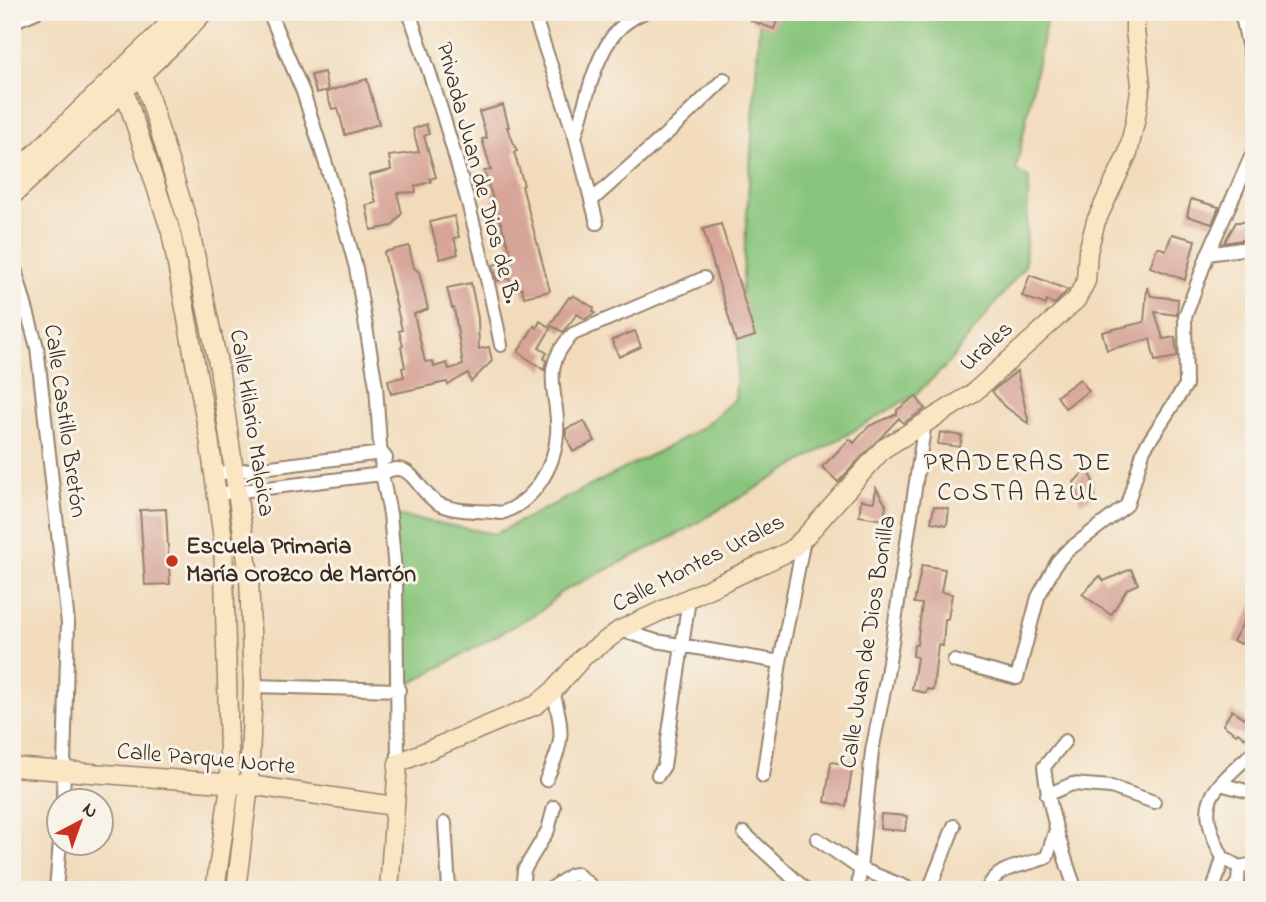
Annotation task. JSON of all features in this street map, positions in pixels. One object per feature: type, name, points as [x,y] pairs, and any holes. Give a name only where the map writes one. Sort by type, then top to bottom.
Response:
[{"type":"street","points":[[12,22],[36,12]]},
{"type":"street","points":[[12,196],[121,82],[134,57],[181,12]]},
{"type":"street","points":[[12,176],[121,82],[142,74],[204,12]]},
{"type":"street","points":[[269,12],[303,92],[356,268],[376,386],[382,453],[388,470],[396,583],[399,690],[398,763],[388,890]]},
{"type":"street","name":"Privada Juan de Dios de B.","points":[[409,12],[452,146],[501,345]]},
{"type":"street","points":[[533,12],[575,137],[597,223]]},
{"type":"street","points":[[575,137],[601,57],[615,33],[644,12]]},
{"type":"street","name":"Urales","points":[[925,422],[972,394],[1076,300],[1086,282],[1088,251],[1096,221],[1128,153],[1142,85],[1135,12]]},
{"type":"street","points":[[1246,20],[1254,72]]},
{"type":"street","name":"Calle Hilario Malpica","points":[[134,57],[142,74],[189,226],[219,368],[249,575],[253,686],[249,785],[236,890]]},
{"type":"street","points":[[592,201],[724,79]]},
{"type":"street","name":"Calle Hilario Malpica","points":[[121,82],[170,232],[214,474],[223,539],[230,785],[215,890]]},
{"type":"street","points":[[954,662],[1017,678],[1038,597],[1057,562],[1066,551],[1127,505],[1144,449],[1186,385],[1185,317],[1208,254],[1254,150]]},
{"type":"street","points":[[1208,254],[1254,247]]},
{"type":"street","name":"Calle Castillo Bretón","points":[[12,258],[37,347],[68,623],[64,786]]},
{"type":"street","points":[[217,494],[403,468],[438,503],[458,510],[501,513],[507,511],[532,494],[548,468],[558,435],[551,384],[556,355],[563,343],[573,334],[704,278]]},
{"type":"street","name":"Calle Montes Urales","points":[[553,691],[583,657],[620,630],[790,551],[883,449],[925,422]]},
{"type":"street","name":"Calle Juan de Dios Bonilla","points":[[858,890],[872,751],[887,675],[925,422]]},
{"type":"street","points":[[214,474],[382,453]]},
{"type":"street","points":[[763,776],[779,662],[804,538]]},
{"type":"street","points":[[658,775],[664,766],[689,599]]},
{"type":"street","points":[[620,630],[656,641],[779,662]]},
{"type":"street","points":[[253,686],[399,690]]},
{"type":"street","points":[[398,763],[536,705],[553,691],[562,724],[558,753],[546,780]]},
{"type":"street","points":[[1065,741],[1044,767],[1055,832],[1076,890]]},
{"type":"street","points":[[1254,751],[1220,784],[1209,800],[1208,809],[1210,831],[1223,858],[1239,867],[1254,864]]},
{"type":"street","name":"Calle Parque Norte","points":[[12,767],[249,785],[394,806]]},
{"type":"street","points":[[1047,795],[1072,784],[1111,788],[1154,802]]},
{"type":"street","points":[[1220,784],[1254,793]]},
{"type":"street","points":[[522,890],[524,870],[548,830],[554,807]]},
{"type":"street","points":[[445,823],[449,890]]},
{"type":"street","points":[[929,890],[954,826]]},
{"type":"street","points":[[744,832],[806,890]]},
{"type":"street","points":[[987,890],[989,883],[1006,868],[1015,865],[1027,866],[1047,857],[1055,832]]},
{"type":"street","points":[[817,839],[859,869],[914,890]]},
{"type":"street","points":[[56,890],[59,856]]},
{"type":"street","points":[[1213,890],[1223,858]]},
{"type":"street","points":[[1232,890],[1238,882],[1239,867]]},
{"type":"street","points":[[549,890],[571,875],[577,874],[596,890]]},
{"type":"green space","points":[[760,12],[1048,12],[1016,170],[1029,178],[1025,266],[946,366],[916,394],[678,534],[561,592],[542,610],[399,690],[390,514],[495,534],[669,446],[704,426],[735,399]]},
{"type":"building","points":[[754,12],[780,12],[774,29],[751,21]]},
{"type":"building","points":[[324,72],[328,90],[316,93],[311,75]]},
{"type":"building","points":[[367,79],[379,124],[345,135],[338,108],[332,109],[326,92]]},
{"type":"building","points":[[503,105],[507,127],[517,151],[514,152],[524,185],[522,186],[550,291],[524,297],[522,288],[512,291],[509,278],[497,281],[493,265],[513,260],[484,171],[491,170],[482,139],[487,138],[479,112]]},
{"type":"building","points":[[426,124],[429,134],[424,136],[436,177],[430,179],[431,182],[415,186],[416,192],[397,193],[402,213],[392,226],[371,230],[366,205],[376,203],[369,175],[391,170],[389,156],[419,152],[413,129]]},
{"type":"building","points":[[1191,199],[1219,207],[1212,224],[1187,216]]},
{"type":"building","points":[[454,216],[459,237],[454,238],[458,254],[440,259],[430,222]]},
{"type":"building","points":[[1236,222],[1254,222],[1254,238],[1224,243]]},
{"type":"building","points":[[721,224],[755,336],[736,342],[703,229]]},
{"type":"building","points":[[1172,234],[1195,240],[1185,280],[1150,267],[1157,247],[1166,250]]},
{"type":"building","points":[[409,246],[428,309],[414,314],[425,362],[433,361],[434,367],[447,363],[449,369],[463,365],[454,308],[447,288],[471,283],[478,318],[479,349],[489,347],[492,361],[471,382],[468,373],[448,385],[447,382],[391,394],[388,380],[404,377],[402,368],[405,367],[399,331],[402,330],[384,252]]},
{"type":"building","points":[[1030,275],[1068,290],[1055,304],[1047,301],[1046,305],[1022,296]]},
{"type":"building","points":[[1147,287],[1151,296],[1178,299],[1177,315],[1155,312],[1163,339],[1175,337],[1177,357],[1155,361],[1150,339],[1107,350],[1102,332],[1144,322]]},
{"type":"building","points":[[573,295],[594,308],[595,313],[585,319],[577,314],[563,332],[550,325]]},
{"type":"building","points":[[540,321],[551,328],[539,348],[547,353],[544,370],[518,352]]},
{"type":"building","points":[[635,331],[641,347],[619,357],[612,340]]},
{"type":"building","points":[[1017,371],[1029,424],[1003,405],[992,391]]},
{"type":"building","points":[[1080,379],[1089,391],[1065,408],[1057,396]]},
{"type":"building","points":[[916,396],[925,409],[903,423],[899,418],[838,482],[822,467],[850,439],[854,443],[869,426],[897,414],[897,410]]},
{"type":"building","points":[[584,421],[595,441],[573,452],[566,429]]},
{"type":"building","points":[[940,432],[962,436],[960,447],[938,444]]},
{"type":"building","points":[[1088,468],[1095,496],[1080,503],[1074,482]]},
{"type":"building","points":[[876,488],[886,505],[884,520],[859,516],[861,500],[874,502]]},
{"type":"building","points":[[934,506],[949,509],[947,525],[931,522]]},
{"type":"building","points":[[166,509],[170,584],[145,585],[140,510]]},
{"type":"building","points":[[922,565],[945,569],[941,592],[952,594],[948,619],[945,619],[943,646],[938,645],[933,690],[927,689],[926,693],[912,690],[917,657],[913,656],[914,645],[917,645],[922,604],[914,603]]},
{"type":"building","points":[[1131,569],[1138,584],[1127,589],[1111,615],[1082,594],[1100,576],[1104,581]]},
{"type":"building","points":[[1254,603],[1254,648],[1233,641]]},
{"type":"building","points":[[1232,710],[1254,725],[1245,738],[1223,725]]},
{"type":"building","points":[[831,762],[853,765],[846,806],[825,802]]},
{"type":"building","points":[[881,814],[907,816],[905,831],[880,829]]},
{"type":"place","name":"Escuela Primaria María Orozco de Marrón","points":[[172,561]]},
{"type":"district","name":"PRADERAS DE COSTA AZUL","points":[[1018,479]]}]
